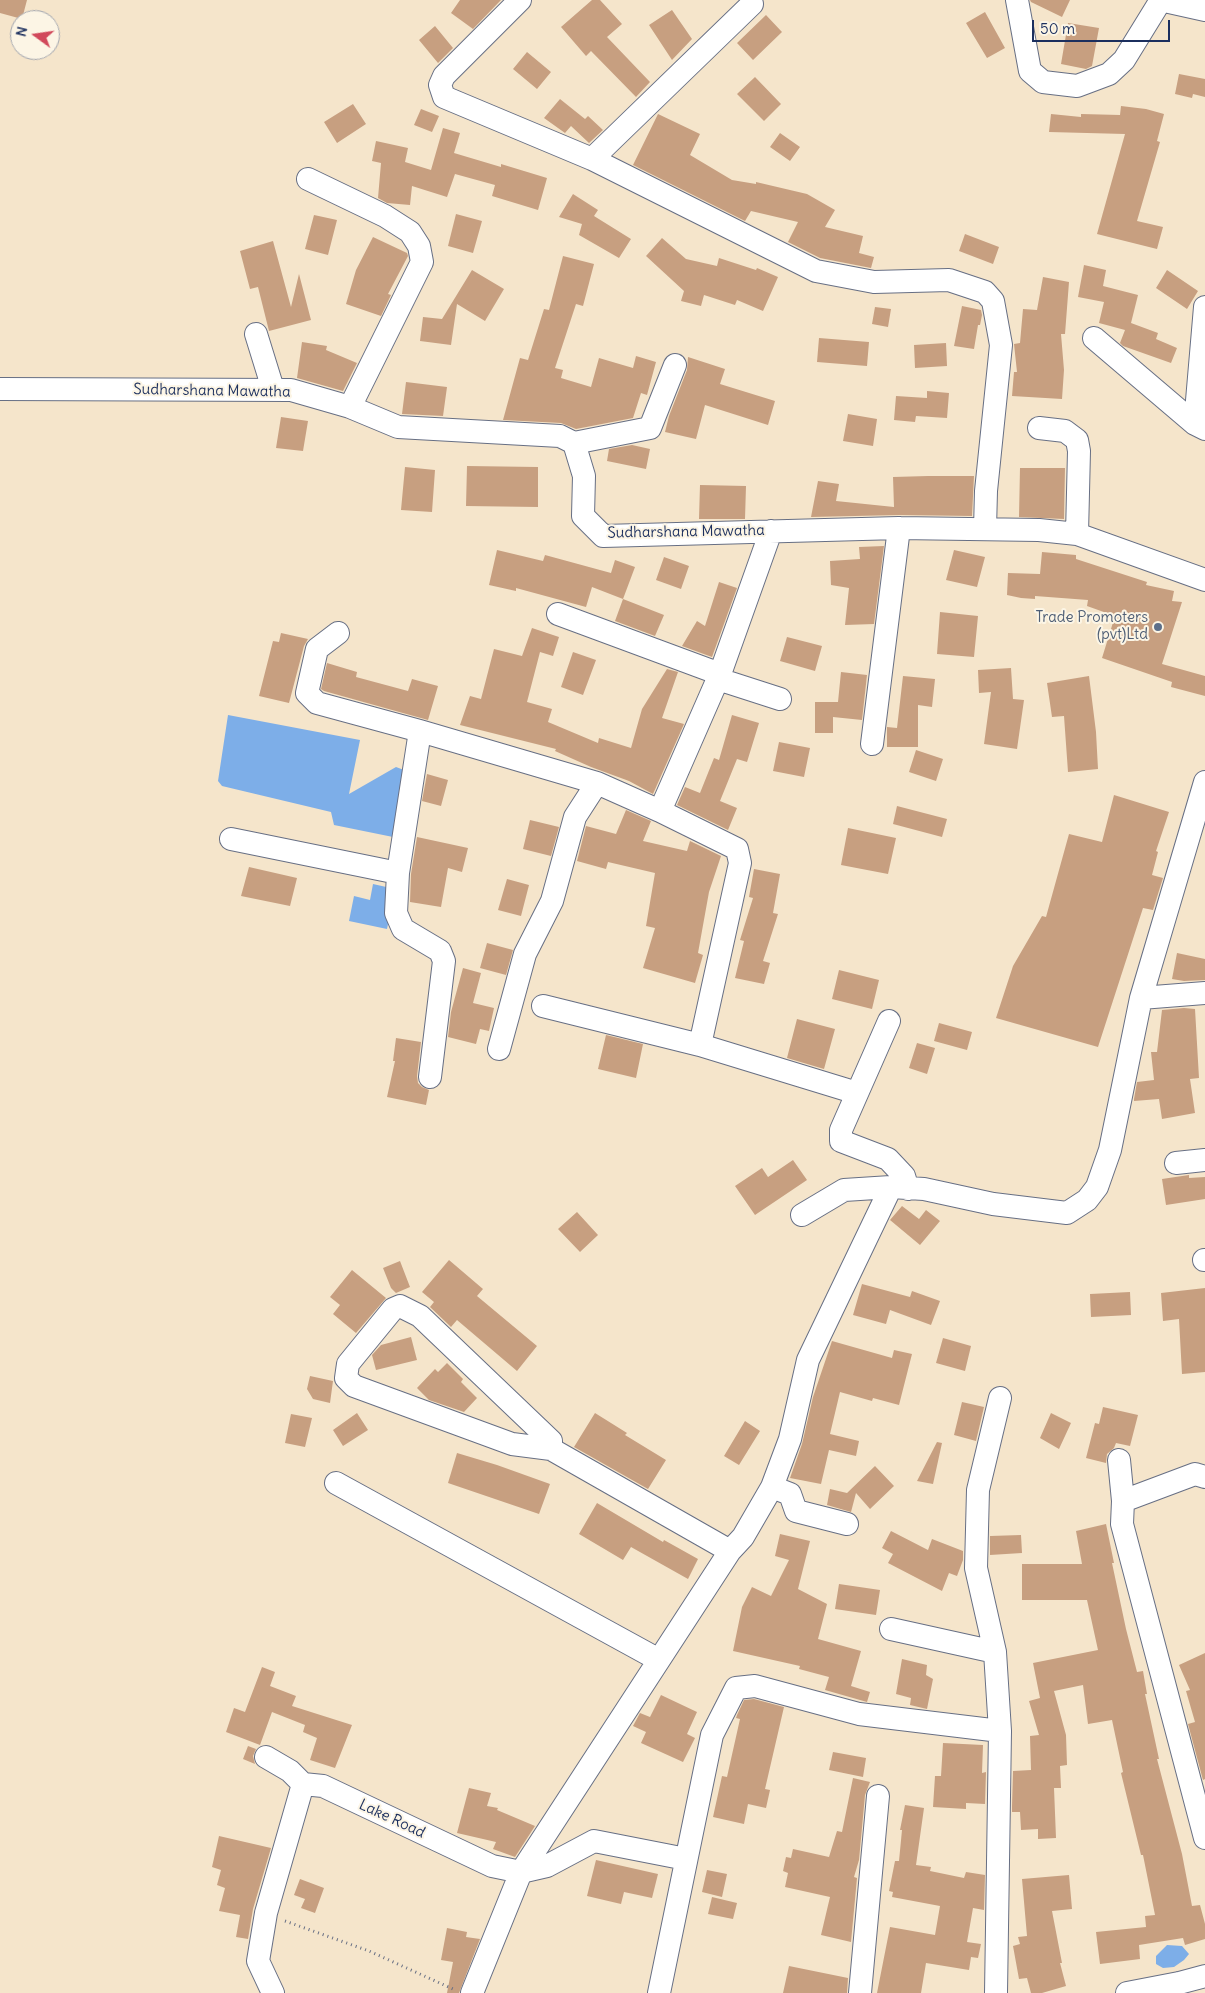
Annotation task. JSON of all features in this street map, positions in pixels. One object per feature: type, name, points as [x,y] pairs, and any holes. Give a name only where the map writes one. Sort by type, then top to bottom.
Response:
[{"type":"street","points":[[520,0],[444,76],[440,85],[444,97],[592,159],[816,271],[874,282],[949,280],[985,292],[994,301],[1001,345],[986,491],[985,529]]},
{"type":"street","points":[[1017,0],[1030,71],[1042,82],[1076,86],[1109,74],[1124,60],[1161,0],[1205,10]]},
{"type":"street","points":[[592,159],[752,4]]},
{"type":"street","points":[[308,179],[385,216],[410,232],[419,246],[422,262],[350,407]]},
{"type":"street","points":[[1200,426],[1205,307]]},
{"type":"street","points":[[256,334],[273,389]]},
{"type":"street","points":[[1094,338],[1200,426]]},
{"type":"street","points":[[574,443],[650,428],[674,365]]},
{"type":"street","name":"Sudharshana Mawatha","points":[[0,390],[291,390],[350,407],[398,427],[560,436],[574,443],[584,476],[583,516],[603,536],[899,528],[1039,530],[1076,534],[1205,580]]},
{"type":"street","points":[[1039,428],[1065,431],[1076,440],[1079,451],[1076,534]]},
{"type":"street","points":[[872,744],[899,528]]},
{"type":"street","points":[[660,811],[719,677],[771,531]]},
{"type":"street","points":[[558,614],[780,699]]},
{"type":"street","points":[[338,633],[317,649],[307,693],[317,703],[596,783],[660,811],[736,849],[740,863],[700,1045]]},
{"type":"street","points":[[420,731],[398,873],[396,913],[404,929],[440,951],[444,961],[430,1077]]},
{"type":"street","points":[[802,1215],[844,1190],[899,1188],[924,1190],[993,1204],[1067,1213],[1087,1200],[1097,1187],[1110,1150],[1142,998],[1205,782]]},
{"type":"street","points":[[500,1049],[525,954],[552,901],[575,817],[596,783]]},
{"type":"street","points":[[231,839],[398,873]]},
{"type":"street","points":[[1142,998],[1205,993]]},
{"type":"street","points":[[543,1006],[700,1045],[857,1093]]},
{"type":"street","points":[[472,1993],[521,1872],[730,1551],[743,1537],[772,1487],[790,1439],[808,1360],[904,1176],[888,1159],[841,1141],[840,1130],[889,1021]]},
{"type":"street","points":[[1176,1162],[1205,1160]]},
{"type":"street","points":[[551,1449],[551,1441],[434,1329],[420,1316],[400,1306],[393,1309],[348,1364],[346,1378],[354,1386],[512,1444],[551,1449],[730,1551]]},
{"type":"street","points":[[996,1993],[1000,1731],[995,1652],[976,1568],[978,1490],[1000,1398]]},
{"type":"street","points":[[1118,1460],[1123,1501],[1122,1524],[1205,1838]]},
{"type":"street","points":[[1123,1501],[1195,1474],[1205,1477]]},
{"type":"street","points":[[336,1483],[659,1660]]},
{"type":"street","points":[[772,1487],[790,1494],[796,1511],[847,1524]]},
{"type":"street","points":[[891,1629],[995,1652]]},
{"type":"street","points":[[660,1993],[712,1735],[736,1688],[756,1686],[858,1714],[1000,1731]]},
{"type":"street","points":[[266,1757],[290,1770],[303,1784],[266,1913],[258,1961],[273,1993]]},
{"type":"street","name":"Lake Road","points":[[303,1784],[323,1786],[492,1866],[521,1872],[547,1866],[594,1841],[686,1859]]},
{"type":"street","points":[[860,1993],[878,1796]]},
{"type":"street","points":[[1127,1993],[1205,1976]]},
{"type":"path","points":[[266,1913],[294,1925],[369,1951],[462,1993]]},
{"type":"water","points":[[228,715],[360,740],[349,794],[396,767],[404,770],[393,837],[334,825],[331,812],[222,786],[218,781]]},
{"type":"water","points":[[373,884],[395,889],[387,929],[349,921],[354,896],[370,900]]},
{"type":"water","points":[[1167,1945],[1182,1946],[1189,1954],[1174,1967],[1163,1968],[1156,1964],[1156,1956]]},
{"type":"building","points":[[0,0],[27,0],[24,10],[10,10],[10,16],[0,13]]},
{"type":"building","points":[[460,0],[501,0],[473,29],[451,13]]},
{"type":"building","points":[[592,0],[600,0],[622,24],[607,37],[650,82],[636,97],[591,51],[586,56],[561,27]]},
{"type":"building","points":[[1030,0],[1070,0],[1062,17]]},
{"type":"building","points":[[672,10],[692,39],[672,60],[649,25]]},
{"type":"building","points":[[985,12],[1005,48],[987,58],[966,23]]},
{"type":"building","points":[[766,15],[782,32],[753,60],[737,43]]},
{"type":"building","points":[[1068,23],[1099,28],[1092,66],[1086,69],[1061,64]]},
{"type":"building","points":[[435,26],[453,48],[438,63],[419,40]]},
{"type":"building","points":[[527,52],[551,72],[537,89],[513,69]]},
{"type":"building","points":[[1179,74],[1205,79],[1205,97],[1193,94],[1192,98],[1175,94]]},
{"type":"building","points":[[755,77],[781,104],[764,121],[737,94]]},
{"type":"building","points":[[560,99],[585,119],[588,116],[603,130],[589,143],[571,126],[565,133],[544,118]]},
{"type":"building","points":[[353,104],[366,124],[337,143],[324,122]]},
{"type":"building","points":[[1121,106],[1146,109],[1164,114],[1157,141],[1160,142],[1137,221],[1163,227],[1157,249],[1097,234],[1125,134],[1049,132],[1051,114],[1081,117],[1081,114],[1120,115]]},
{"type":"building","points":[[421,109],[439,116],[432,132],[414,125]]},
{"type":"building","points":[[658,114],[700,134],[690,155],[732,180],[756,184],[756,182],[807,194],[835,210],[825,227],[863,236],[859,253],[874,257],[871,268],[820,258],[788,242],[798,222],[751,211],[745,221],[633,165]]},
{"type":"building","points":[[443,128],[460,133],[454,153],[501,167],[501,164],[547,178],[538,210],[492,196],[495,185],[455,174],[447,197],[412,186],[410,205],[387,203],[378,198],[381,163],[372,161],[376,141],[408,148],[405,162],[431,170]]},
{"type":"building","points":[[780,133],[800,147],[790,161],[770,147]]},
{"type":"building","points":[[573,194],[598,210],[594,216],[631,239],[619,258],[579,235],[582,224],[559,217]]},
{"type":"building","points":[[456,214],[482,221],[473,253],[448,246]]},
{"type":"building","points":[[314,215],[337,220],[328,255],[305,249]]},
{"type":"building","points":[[965,234],[999,247],[993,264],[959,251]]},
{"type":"building","points":[[373,237],[407,253],[408,256],[388,294],[391,295],[381,316],[346,304],[356,270]]},
{"type":"building","points":[[662,238],[686,259],[717,266],[719,258],[756,270],[757,268],[778,277],[763,311],[737,300],[735,305],[704,295],[701,306],[681,301],[684,291],[646,256]]},
{"type":"building","points":[[273,241],[291,307],[299,274],[311,320],[269,331],[258,287],[250,289],[240,251]]},
{"type":"building","points":[[563,256],[594,264],[583,306],[576,304],[555,368],[563,370],[561,378],[591,387],[599,358],[633,368],[636,356],[656,362],[647,395],[641,393],[633,418],[576,429],[561,423],[503,420],[520,358],[528,360],[544,309],[549,310]]},
{"type":"building","points":[[1084,265],[1106,270],[1103,286],[1138,295],[1131,323],[1158,333],[1156,339],[1177,348],[1171,363],[1123,346],[1120,343],[1125,330],[1099,323],[1104,302],[1078,297]]},
{"type":"building","points":[[472,270],[504,289],[485,321],[457,304],[451,345],[420,341],[423,317],[442,319]]},
{"type":"building","points":[[1167,270],[1198,291],[1187,309],[1156,288]]},
{"type":"building","points":[[1043,277],[1069,282],[1065,334],[1061,334],[1064,370],[1062,399],[1012,396],[1014,372],[1017,372],[1014,344],[1020,343],[1023,309],[1037,310]]},
{"type":"building","points":[[962,306],[981,310],[982,315],[980,325],[978,325],[974,349],[954,346]]},
{"type":"building","points":[[875,307],[891,309],[888,327],[872,324]]},
{"type":"building","points":[[819,338],[869,342],[867,366],[817,362]]},
{"type":"building","points":[[302,342],[327,346],[326,350],[357,363],[343,391],[297,378]]},
{"type":"building","points":[[946,343],[947,366],[915,368],[914,345]]},
{"type":"building","points":[[688,357],[725,369],[720,384],[775,401],[768,425],[705,405],[696,439],[665,432],[669,416],[687,370]]},
{"type":"building","points":[[406,382],[447,387],[443,416],[402,414]]},
{"type":"building","points":[[927,391],[949,393],[947,418],[916,416],[915,422],[894,420],[896,396],[927,398]]},
{"type":"building","points":[[848,414],[877,419],[873,446],[843,441]]},
{"type":"building","points":[[281,417],[308,421],[303,451],[276,448]]},
{"type":"building","points":[[632,445],[650,449],[646,469],[607,461],[609,449]]},
{"type":"building","points":[[467,466],[538,467],[538,507],[466,506]]},
{"type":"building","points":[[405,467],[435,470],[432,512],[401,510]]},
{"type":"building","points":[[1020,468],[1065,468],[1064,519],[1019,517]]},
{"type":"building","points":[[974,476],[972,516],[811,517],[818,481],[839,484],[836,501],[894,507],[893,477]]},
{"type":"building","points":[[700,485],[746,486],[745,519],[699,519]]},
{"type":"building","points":[[884,546],[874,624],[845,625],[849,588],[831,585],[830,561],[860,559],[859,547]]},
{"type":"building","points":[[497,550],[543,561],[545,555],[611,573],[615,560],[635,567],[623,599],[592,587],[586,607],[516,588],[516,591],[489,585]]},
{"type":"building","points":[[954,550],[985,557],[977,587],[946,580]]},
{"type":"building","points":[[1042,552],[1076,555],[1076,559],[1147,582],[1146,585],[1174,591],[1172,601],[1182,602],[1162,664],[1205,676],[1205,696],[1171,687],[1172,682],[1102,658],[1115,616],[1087,606],[1088,600],[1035,596],[1035,599],[1007,595],[1008,573],[1040,574]]},
{"type":"building","points":[[664,557],[689,566],[681,589],[656,580]]},
{"type":"building","points":[[719,582],[737,588],[712,657],[682,646],[697,621],[705,626]]},
{"type":"building","points":[[623,599],[664,615],[655,636],[615,621]]},
{"type":"building","points":[[940,612],[978,616],[974,657],[937,654]]},
{"type":"building","points":[[532,628],[559,637],[553,656],[540,652],[527,702],[552,709],[548,722],[598,743],[599,738],[631,748],[642,709],[667,669],[678,672],[662,718],[684,724],[653,794],[629,781],[555,751],[556,749],[460,725],[470,696],[481,699],[494,649],[522,656]]},
{"type":"building","points":[[281,633],[308,639],[304,646],[289,703],[259,696],[273,641],[279,642]]},
{"type":"building","points":[[787,637],[822,646],[815,671],[780,661]]},
{"type":"building","points":[[573,652],[596,660],[583,695],[561,687]]},
{"type":"building","points":[[327,663],[357,672],[356,677],[408,691],[412,679],[438,686],[428,720],[324,691],[321,689]]},
{"type":"building","points":[[1011,668],[1013,699],[1024,700],[1017,749],[984,744],[991,692],[979,693],[978,670]]},
{"type":"building","points":[[841,672],[867,675],[862,720],[833,717],[833,733],[815,733],[815,702],[838,702]]},
{"type":"building","points":[[903,676],[935,679],[932,707],[918,705],[918,747],[887,747],[887,727],[897,728]]},
{"type":"building","points":[[1089,676],[1096,732],[1098,769],[1068,772],[1064,716],[1052,717],[1047,683]]},
{"type":"building","points":[[732,715],[759,723],[747,762],[737,759],[720,801],[737,808],[728,830],[677,805],[685,787],[700,793],[714,758],[719,760]]},
{"type":"building","points":[[779,742],[810,748],[804,777],[773,771]]},
{"type":"building","points":[[916,750],[943,759],[936,781],[909,772]]},
{"type":"building","points":[[427,774],[448,780],[441,806],[422,801]]},
{"type":"building","points":[[1114,795],[1169,812],[1156,851],[1158,852],[1152,875],[1163,878],[1153,910],[1143,908],[1098,1047],[996,1018],[1013,966],[1042,916],[1046,917],[1069,834],[1102,842]]},
{"type":"building","points":[[897,806],[947,819],[942,837],[893,824]]},
{"type":"building","points":[[626,810],[651,821],[643,841],[687,851],[690,841],[721,856],[709,892],[698,953],[703,955],[695,983],[643,968],[655,928],[646,926],[655,873],[608,862],[606,869],[577,861],[586,826],[616,834]]},
{"type":"building","points":[[530,820],[559,827],[551,856],[523,849]]},
{"type":"building","points":[[848,828],[896,838],[888,874],[841,865]]},
{"type":"building","points":[[417,837],[468,848],[462,872],[448,868],[441,907],[410,902],[411,874]]},
{"type":"building","points":[[249,867],[297,878],[290,906],[241,896]]},
{"type":"building","points":[[754,869],[780,874],[773,913],[778,914],[763,961],[770,963],[764,984],[735,978],[744,941],[740,940],[753,898],[749,897]]},
{"type":"building","points":[[507,879],[529,885],[521,916],[498,910]]},
{"type":"building","points":[[487,943],[513,950],[506,975],[480,968]]},
{"type":"building","points":[[1177,953],[1205,959],[1205,980],[1184,981],[1172,979]]},
{"type":"building","points":[[463,968],[481,973],[473,1003],[494,1008],[489,1031],[480,1029],[476,1044],[448,1037],[451,1012]]},
{"type":"building","points":[[839,970],[879,980],[872,1009],[832,999]]},
{"type":"building","points":[[1195,1009],[1199,1078],[1190,1079],[1195,1113],[1162,1119],[1159,1099],[1134,1101],[1137,1082],[1154,1080],[1151,1052],[1157,1052],[1162,1010]]},
{"type":"building","points":[[797,1019],[835,1029],[824,1069],[787,1058]]},
{"type":"building","points":[[939,1023],[972,1032],[967,1050],[934,1041]]},
{"type":"building","points":[[606,1035],[643,1044],[636,1078],[598,1069]]},
{"type":"building","points":[[396,1038],[421,1042],[417,1076],[418,1083],[429,1090],[426,1105],[387,1097],[395,1061],[393,1061]]},
{"type":"building","points":[[917,1043],[935,1048],[927,1074],[909,1068]]},
{"type":"building","points":[[793,1160],[807,1180],[755,1215],[735,1186],[762,1168],[768,1177]]},
{"type":"building","points":[[1189,1175],[1189,1178],[1205,1177],[1205,1199],[1166,1205],[1162,1179]]},
{"type":"building","points":[[902,1206],[919,1219],[926,1210],[940,1221],[920,1245],[890,1220]]},
{"type":"building","points":[[577,1212],[598,1235],[580,1252],[558,1229]]},
{"type":"building","points":[[449,1260],[483,1289],[477,1296],[537,1346],[517,1371],[457,1320],[451,1327],[430,1307],[434,1302],[422,1292]]},
{"type":"building","points":[[400,1261],[410,1287],[396,1293],[391,1288],[383,1268]]},
{"type":"building","points":[[352,1270],[386,1298],[356,1333],[333,1314],[340,1305],[330,1297]]},
{"type":"building","points":[[862,1284],[910,1297],[912,1291],[940,1301],[931,1325],[890,1310],[886,1324],[853,1315]]},
{"type":"building","points":[[1205,1288],[1205,1372],[1182,1374],[1179,1319],[1163,1321],[1161,1293]]},
{"type":"building","points":[[1130,1292],[1131,1315],[1091,1317],[1090,1294]]},
{"type":"building","points":[[411,1337],[417,1360],[376,1370],[372,1355],[381,1345]]},
{"type":"building","points":[[943,1338],[971,1346],[965,1371],[936,1363]]},
{"type":"building","points":[[832,1341],[892,1358],[894,1350],[912,1354],[899,1405],[873,1398],[872,1401],[840,1392],[830,1434],[859,1441],[856,1456],[829,1450],[821,1484],[790,1478],[802,1444],[813,1397]]},
{"type":"building","points":[[447,1363],[463,1379],[461,1382],[477,1398],[464,1412],[429,1400],[417,1388],[435,1369],[438,1372]]},
{"type":"building","points":[[310,1376],[333,1381],[330,1403],[313,1399],[307,1389]]},
{"type":"building","points":[[962,1402],[984,1407],[976,1441],[954,1435]]},
{"type":"building","points":[[1103,1407],[1138,1415],[1130,1446],[1116,1443],[1114,1448],[1107,1454],[1106,1463],[1086,1458],[1095,1423],[1099,1424]]},
{"type":"building","points":[[357,1413],[368,1430],[343,1446],[333,1430]]},
{"type":"building","points":[[595,1413],[627,1433],[625,1435],[666,1460],[648,1489],[574,1447]]},
{"type":"building","points":[[1051,1413],[1071,1423],[1059,1449],[1040,1438]]},
{"type":"building","points":[[291,1414],[312,1418],[305,1447],[285,1443]]},
{"type":"building","points":[[745,1421],[760,1431],[739,1465],[724,1456]]},
{"type":"building","points":[[937,1442],[942,1443],[933,1484],[917,1481]]},
{"type":"building","points":[[457,1453],[550,1484],[539,1514],[448,1483]]},
{"type":"building","points":[[875,1466],[894,1486],[870,1509],[856,1493],[851,1512],[827,1505],[830,1489],[847,1493]]},
{"type":"building","points":[[597,1503],[663,1542],[664,1540],[698,1559],[688,1579],[631,1547],[623,1560],[579,1534]]},
{"type":"building","points":[[1106,1524],[1126,1629],[1137,1672],[1143,1671],[1147,1694],[1145,1694],[1159,1759],[1157,1759],[1182,1854],[1192,1906],[1200,1905],[1205,1924],[1205,1939],[1185,1945],[1183,1938],[1139,1945],[1140,1959],[1100,1964],[1096,1932],[1146,1927],[1145,1916],[1155,1915],[1143,1855],[1141,1855],[1121,1773],[1123,1772],[1112,1720],[1088,1724],[1083,1685],[1054,1691],[1066,1735],[1067,1765],[1060,1766],[1061,1788],[1054,1788],[1056,1838],[1038,1839],[1038,1829],[1021,1830],[1020,1812],[1012,1812],[1012,1806],[1013,1771],[1031,1770],[1030,1736],[1039,1735],[1029,1701],[1040,1698],[1033,1663],[1098,1650],[1087,1600],[1022,1600],[1022,1564],[1082,1564],[1076,1531]]},
{"type":"building","points":[[891,1531],[928,1550],[932,1539],[963,1551],[963,1560],[957,1576],[949,1573],[942,1591],[888,1563],[893,1554],[882,1548]]},
{"type":"building","points":[[780,1534],[810,1541],[798,1589],[827,1604],[818,1639],[861,1651],[851,1686],[870,1692],[867,1702],[825,1690],[829,1677],[799,1669],[800,1666],[733,1651],[742,1607],[752,1587],[771,1596],[789,1560],[775,1556]]},
{"type":"building","points":[[1021,1535],[1022,1553],[990,1555],[990,1536]]},
{"type":"building","points":[[839,1584],[880,1590],[876,1615],[835,1609]]},
{"type":"building","points":[[1205,1653],[1205,1779],[1203,1780],[1188,1724],[1195,1722],[1186,1691],[1190,1690],[1179,1665]]},
{"type":"building","points":[[902,1659],[927,1665],[926,1675],[933,1679],[927,1709],[910,1705],[911,1698],[896,1694]]},
{"type":"building","points":[[262,1667],[275,1672],[270,1686],[296,1696],[292,1706],[352,1725],[335,1768],[310,1760],[317,1738],[303,1732],[305,1725],[272,1712],[260,1745],[226,1732],[234,1708],[245,1712]]},
{"type":"building","points":[[661,1695],[697,1712],[687,1734],[695,1738],[683,1762],[641,1743],[646,1732],[633,1726],[640,1713],[650,1717]]},
{"type":"building","points":[[754,1699],[784,1707],[765,1789],[770,1790],[766,1808],[748,1804],[744,1824],[713,1817],[722,1776],[727,1777],[740,1719],[736,1718],[737,1715],[744,1700]]},
{"type":"building","points":[[943,1743],[983,1745],[982,1773],[986,1772],[985,1804],[966,1803],[966,1809],[933,1807],[935,1776],[941,1776]]},
{"type":"building","points":[[248,1746],[256,1749],[253,1756],[255,1764],[243,1759]]},
{"type":"building","points":[[833,1752],[866,1758],[863,1777],[829,1770]]},
{"type":"building","points":[[853,1778],[870,1782],[865,1795],[859,1860],[854,1877],[857,1878],[851,1942],[821,1935],[830,1897],[785,1887],[788,1873],[783,1871],[786,1857],[791,1858],[793,1849],[829,1857],[837,1831],[842,1832]]},
{"type":"building","points":[[469,1788],[491,1793],[487,1806],[498,1808],[497,1810],[535,1826],[515,1857],[493,1849],[496,1842],[457,1833]]},
{"type":"building","points":[[905,1805],[924,1808],[916,1865],[931,1867],[930,1871],[964,1878],[966,1872],[985,1875],[984,1910],[973,1908],[967,1942],[981,1944],[978,1958],[971,1957],[969,1970],[926,1963],[921,1993],[877,1993],[890,1927],[935,1935],[940,1906],[892,1897],[893,1892],[889,1891],[895,1861],[899,1861],[902,1830],[900,1830]]},
{"type":"building","points":[[219,1836],[271,1848],[253,1909],[248,1939],[236,1937],[240,1915],[219,1911],[225,1888],[217,1885],[221,1870],[212,1867]]},
{"type":"building","points":[[596,1860],[658,1874],[652,1898],[624,1892],[621,1904],[587,1896]]},
{"type":"building","points":[[707,1870],[727,1874],[722,1897],[702,1892]]},
{"type":"building","points":[[1069,1875],[1072,1909],[1052,1911],[1062,1963],[1060,1963],[1066,1986],[1042,1993],[1031,1993],[1027,1978],[1019,1979],[1013,1946],[1020,1944],[1018,1937],[1027,1936],[1022,1879]]},
{"type":"building","points":[[300,1879],[324,1888],[315,1913],[301,1908],[305,1899],[294,1895]]},
{"type":"building","points":[[712,1897],[737,1903],[733,1919],[708,1914]]},
{"type":"building","points":[[447,1928],[467,1932],[466,1937],[480,1939],[459,1993],[447,1993],[453,1962],[441,1960]]},
{"type":"building","points":[[789,1966],[848,1978],[847,1993],[783,1993]]},
{"type":"place","name":"Trade Promoters (pvt)Ltd","points":[[1158,627]]}]
